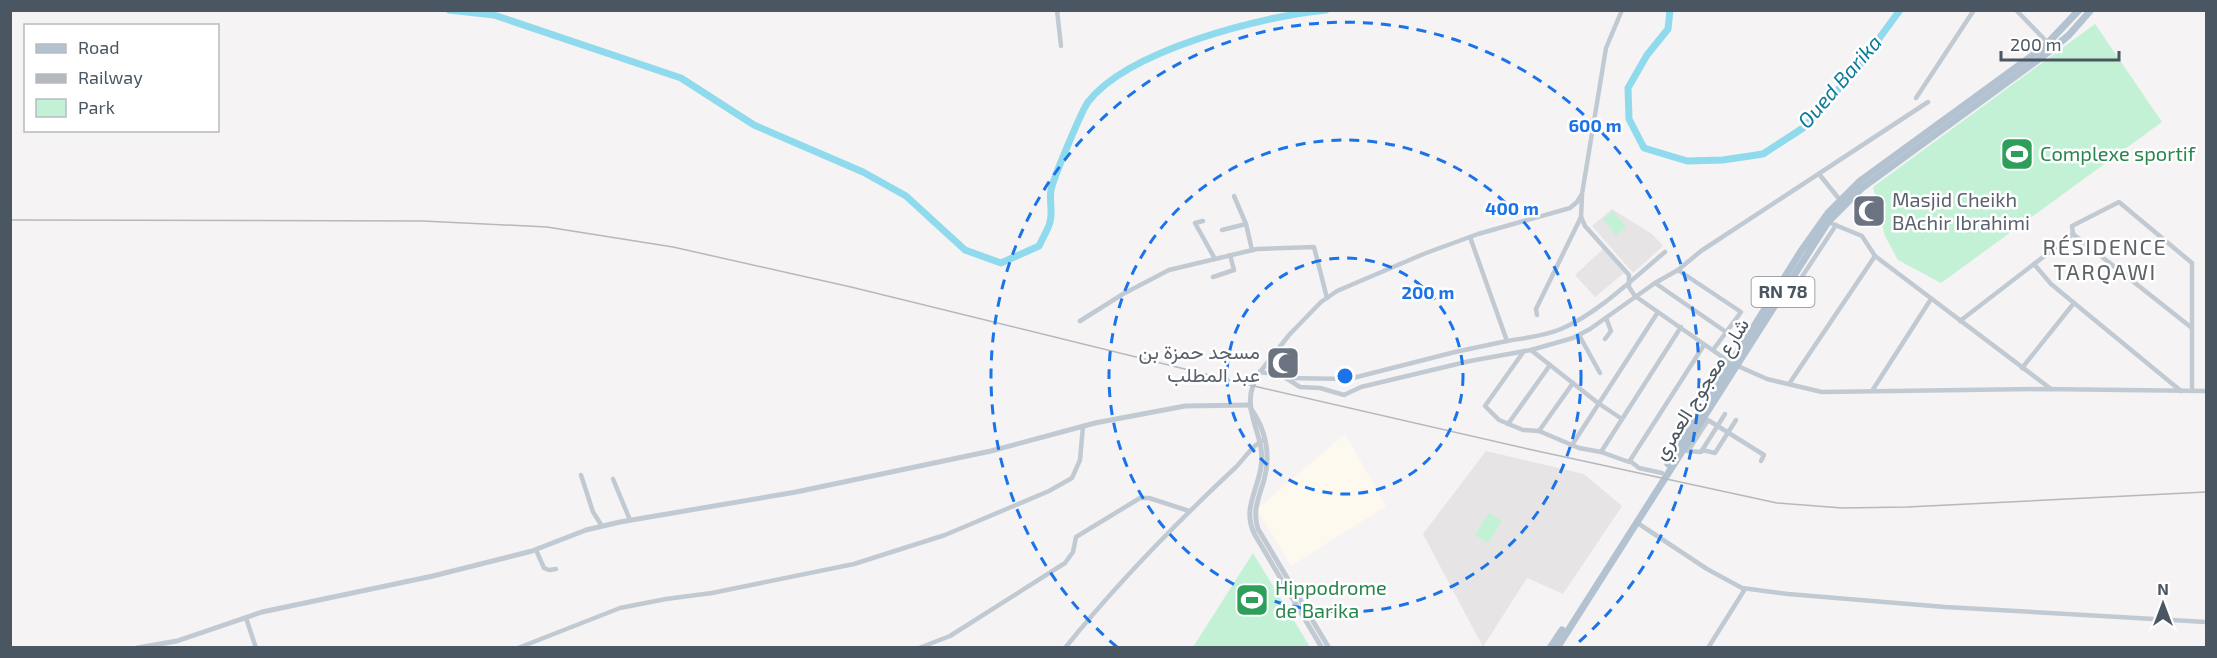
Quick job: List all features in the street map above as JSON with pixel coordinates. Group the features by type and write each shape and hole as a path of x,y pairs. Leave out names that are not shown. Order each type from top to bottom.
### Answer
{"main road":[{"name":"شارع معجوج العمري","path":"1557,648 1636,522 1685,451 1734,364 1828,213 1860,181 1968,104 2048,43 2079,10"},
{"name":"شارع معجوج العمري","path":"1550,648 1734,364 1832,223 1862,188 2050,51 2091,10"}],"street":[{"path":"1057,10 1062,46"},
{"path":"1537,315 1536,309 1581,217 1582,194 1606,48 1622,10"},
{"path":"1916,98 1974,10"},
{"path":"2016,10 2048,43"},
{"path":"1260,372 1281,375 1300,387 1320,388 1344,395 1361,387 1470,361 1531,350 1580,335 1635,296 1678,270 1701,251 1928,102"},
{"path":"1819,174 1840,200"},
{"path":"1329,648 1260,534 1257,525 1256,507 1268,465 1268,454 1257,417 1250,406 1252,388 1260,372 1289,335 1327,298 1373,274 1470,237 1570,208 1582,194"},
{"path":"1234,196 1246,224 1252,250"},
{"path":"2192,328 2073,234 2072,226 2119,202 2192,263 2192,328 2192,391"},
{"path":"1581,217 1585,226 1629,275 1635,296 1734,364 1767,379 1822,392 2051,389 2206,391"},
{"path":"1203,221 1195,223 1215,258"},
{"path":"1832,223 1862,236 1875,256 2051,389"},
{"path":"1222,230 1246,224"},
{"path":"1960,321 2073,234"},
{"path":"1470,237 1507,341"},
{"path":"1080,321 1168,270 1252,250 1314,247 1327,298"},
{"path":"1286,378 1349,379 1455,352 1559,330 1578,320 1630,284 1665,252"},
{"path":"1213,278 1234,270 1230,255"},
{"path":"1789,384 1875,256"},
{"path":"2034,264 2051,284 2181,391"},
{"path":"1678,270 1741,312 1713,350"},
{"path":"1655,283 1726,332"},
{"path":"1872,391 1931,299"},
{"path":"2022,368 2074,303"},
{"path":"1572,445 1658,312"},
{"path":"1605,339 1611,331 1606,318"},
{"path":"1601,452 1681,327"},
{"path":"1580,335 1600,373"},
{"path":"1630,461 1704,345"},
{"path":"1531,350 1622,419"},
{"path":"1524,351 1485,406 1499,420 1523,430 1539,431 1579,448 1630,461 1639,468 1662,473"},
{"path":"1508,423 1550,364"},
{"path":"1539,431 1573,383"},
{"path":"137,648 177,641 294,605 433,576 536,550 602,526 796,492 990,451 1083,426 1185,406 1250,406"},
{"path":"1702,450 1725,414"},
{"path":"1685,451 1708,420 1764,455 1761,461"},
{"path":"1685,451 1701,452 1702,450 1715,453 1736,420"},
{"path":"518,648 620,608 666,598 712,593 854,564 945,535 1049,491 1072,478 1080,460 1083,426"},
{"path":"1065,648 1105,598 1262,440"},
{"path":"1262,440 1262,464 1250,505 1250,525 1322,648"},
{"path":"581,475 594,512 602,526"},
{"path":"613,480 630,520"},
{"path":"919,648 950,636 1065,563 1073,552 1076,537 1134,501 1149,498 1189,511"},
{"path":"1636,522 1707,569 1745,589 1945,607 2206,622"},
{"path":"536,550 544,568 556,570"},
{"path":"1708,648 1745,589"},
{"path":"246,618 256,648"}],"shaded area":[{"path":"1612,209 1652,234 1663,246 1633,273 1592,226"},
{"path":"1603,249 1624,273 1595,297 1575,275"},
{"path":"1345,434 1386,506 1291,566 1257,509"},
{"path":"1486,451 1584,474 1622,506 1563,594 1527,578 1483,647 1423,534"}],"green space":[{"name":"Complexe sportif","path":"2095,24 2162,122 1941,283 1898,260 1885,236 1873,187"},
{"path":"1613,211 1626,227 1616,235 1603,219"},
{"path":"1489,513 1502,521 1488,543 1475,535"},
{"name":"Hippodrome de Barika","path":"1253,553 1310,647 1193,647"}],"waterway":[{"name":"Oued Barika","path":"449,10 494,15 681,78 754,125 863,172 906,196 965,250 1001,263 1039,246 1050,222 1051,190 1068,145 1088,102 1107,83 1164,52 1198,39 1268,20 1326,10"},
{"name":"Oued Barika","path":"1670,10 1668,29 1647,55 1628,88 1629,119 1644,148 1687,161 1723,160 1763,154 1803,128 1856,70 1900,10"}],"railway":[{"path":"10,220 423,221 547,227 673,247 851,287 1258,387 1777,503 1842,508 1907,507 2206,492"}],"place":[{"name":"Complexe sportif","path":"2017,154"},
{"name":"Masjid Cheikh BAchir Ibrahimi","path":"1869,211"},
{"name":"مسجد حمزة بن عبد المطلب","path":"1283,363"},
{"name":"Hippodrome de Barika","path":"1252,600"}],"district":[{"name":"RÉSIDENCE TARQAWI","path":"2105,260"}]}
